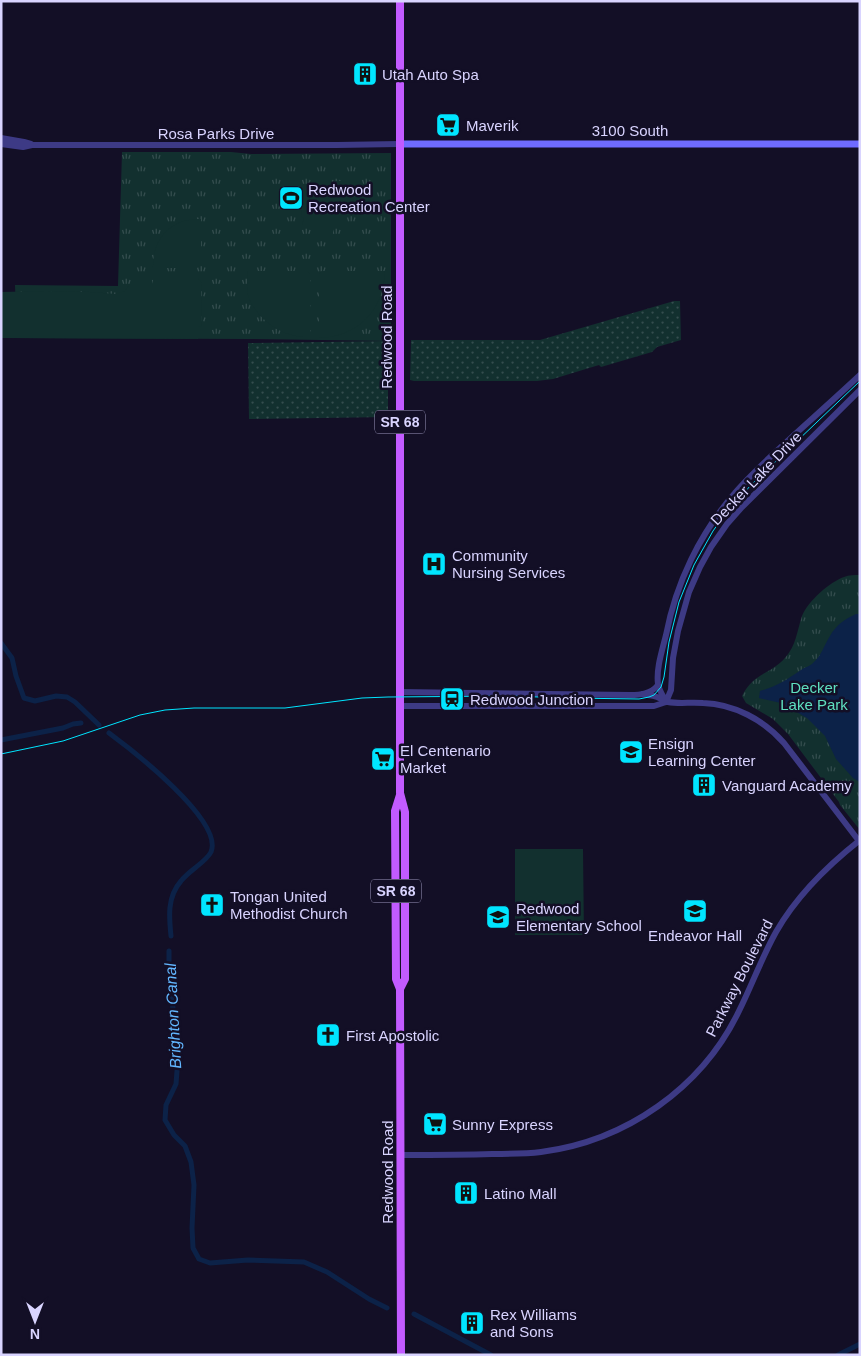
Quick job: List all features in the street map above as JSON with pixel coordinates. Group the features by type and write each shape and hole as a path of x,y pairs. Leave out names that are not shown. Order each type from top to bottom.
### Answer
{"main road":[{"name":"Redwood Road","path":"400,1 400,793 405,812 405,979 400,989 402,1355"},
{"name":"3100 South","path":"400,144 860,144"}],"street":[{"name":"Rosa Parks Drive","path":"1,138 32,145"},
{"name":"Rosa Parks Drive","path":"1,144 23,147 32,145 400,144"},
{"name":"Decker Lake Drive","path":"658,685 663,646 675,599 688,567 710,527 746,480 860,375"},
{"name":"Decker Lake Drive","path":"666,702 671,690 675,642 682,613 694,580 711,547 742,507 860,390"},
{"path":"400,692 630,696 654,690 658,685 666,702"},
{"path":"642,694 654,695 666,702"},
{"path":"400,706 654,706 666,702 705,702 733,708 761,722 784,742 859,841"},
{"name":"Parkway Boulevard","path":"401,1155 520,1154 555,1150 610,1134 660,1106 693,1076 722,1041 739,1012 775,934 787,914 820,874 859,841"}],"green space":[{"path":"122,152 231,152 251,154 391,153 391,341 17,338 15,285 118,286"},
{"path":"333,181 351,181 351,201 333,201"},
{"path":"301,199 326,199 326,204 333,204 333,236 320,236 320,229 323,229 323,225 302,225 304,218 302,217"},
{"path":"201,219 201,264 197,268 153,268 156,248 166,232 181,222"},
{"path":"248,271 307,271 310,274 310,337 294,336 279,330 260,315 248,297"},
{"path":"322,271 385,271 380,298 366,319 346,333 319,338 319,274"},
{"path":"153,278 198,278 201,282 202,326 198,327 198,339 1,338 1,292 46,291 116,294 125,291 129,285 153,285"},
{"path":"674,301 680,301 681,340 657,347 652,352 601,367 599,365 553,379 537,381 410,380 411,340 540,340"},
{"path":"388,341 388,417 249,419 248,343"},
{"name":"Decker Lake Park","path":"860,575 860,830 788,734 773,719 746,703 742,696 752,682 774,668 789,653 802,616 814,598 838,579"},
{"path":"515,849 583,849 584,935 515,935"}],"water":[{"path":"860,614 860,782 853,778 836,759 825,736 807,718 781,703 759,698 760,691 782,682 813,663 835,629 845,620"}],"waterway":[{"name":"Brighton Canal","path":"1,643 12,658 24,698 35,701 56,696 67,697 75,702 99,725"},
{"path":"1,740 81,723"},
{"name":"Brighton Canal","path":"109,733 155,770 191,805 204,823 211,839 210,854 183,879 173,894 170,907 171,936"},
{"name":"Brighton Canal","path":"169,951 169,969 178,1058 176,1084 166,1105 165,1120 174,1135 185,1146 191,1162 194,1185 193,1248 199,1259 210,1263 248,1260 304,1262 327,1272 369,1299 387,1308"},
{"name":"Brighton Canal","path":"414,1314 491,1355"},
{"name":"Brighton Canal","path":"838,1355 860,1344"}],"tram line":[{"path":"1,754 63,741 140,715 165,710 194,708 285,708 362,698 388,697 508,696 639,699 654,695 661,687 664,677 669,642 679,602 694,565 713,531 725,514 751,485 860,381"}],"place":[{"name":"Utah Auto Spa","path":"365,74"},
{"name":"Maverik","path":"448,125"},
{"name":"Redwood Recreation Center","path":"291,198"},
{"name":"Community Nursing Services","path":"434,564"},
{"name":"Redwood Junction","path":"452,699"},
{"name":"Ensign Learning Center","path":"631,752"},
{"name":"El Centenario Market","path":"383,759"},
{"name":"Vanguard Academy","path":"704,785"},
{"name":"Tongan United Methodist Church","path":"212,905"},
{"name":"Endeavor Hall","path":"695,911"},
{"name":"Redwood Elementary School","path":"498,917"},
{"name":"First Apostolic","path":"328,1035"},
{"name":"Sunny Express","path":"435,1124"},
{"name":"Latino Mall","path":"466,1193"},
{"name":"Rex Williams and Sons","path":"472,1323"}]}
